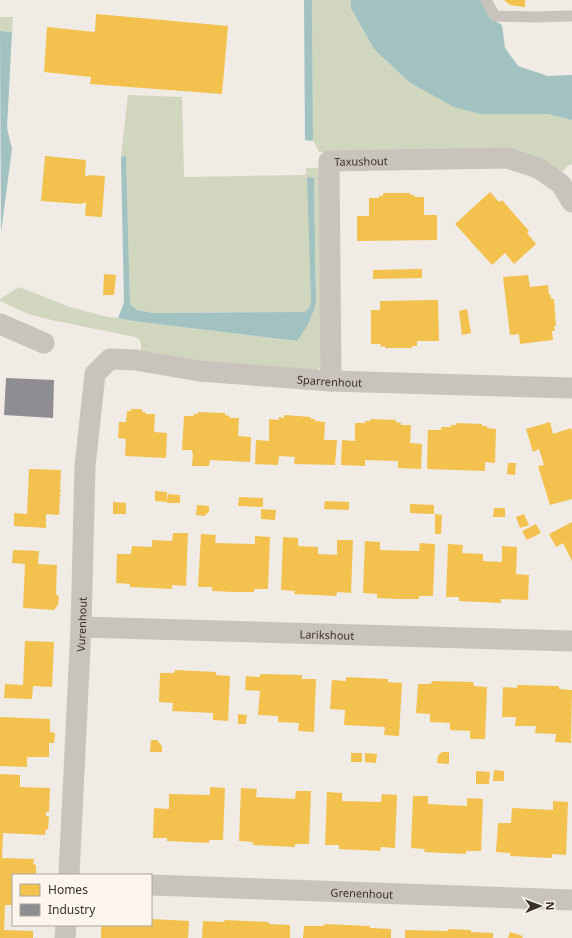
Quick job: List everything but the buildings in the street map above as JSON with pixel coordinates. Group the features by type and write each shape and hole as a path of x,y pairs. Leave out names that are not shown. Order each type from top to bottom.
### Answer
{"street":[{"name":"Taxushout","path":"331,382 329,162 507,158 538,168 561,184 572,202"},
{"path":"0,324 44,343"},
{"name":"Sparrenhout","path":"95,374 110,359 135,360 199,371 331,382 572,388"},
{"name":"Vurenhout","path":"68,874 81,627 85,466 95,374"},
{"name":"Larikshout","path":"81,627 572,641"},
{"name":"Grenenhout","path":"152,885 572,900"},
{"path":"65,938 66,926"}],"lane":[{"path":"486,0 495,16 572,16"}],"green space":[{"path":"312,0 351,0 351,10 374,49 409,82 481,114 548,114 572,120 572,164 560,174 507,150 319,152 313,140"},
{"path":"0,17 13,17 12,32 0,31"},
{"path":"128,95 182,97 184,177 306,175 306,168 319,168 323,365 317,370 309,372 141,355 140,340 135,337 28,314 0,301 0,299 19,287 70,307 107,317 297,341 314,310 316,301 314,178 311,302 309,308 304,312 154,313 137,310 130,304 126,156 121,157"}],"water":[{"path":"304,0 312,0 313,140 310,141 305,140"},
{"path":"351,0 481,0 489,17 502,25 505,48 518,66 548,76 572,75 572,120 548,114 481,114 454,107 409,82 374,49 351,9"},
{"path":"0,31 12,32 7,128 12,149 1,232"},
{"path":"126,156 130,304 137,310 154,313 304,312 309,308 311,302 307,177 314,178 316,301 307,326 297,341 118,318 124,303 121,157"}]}
